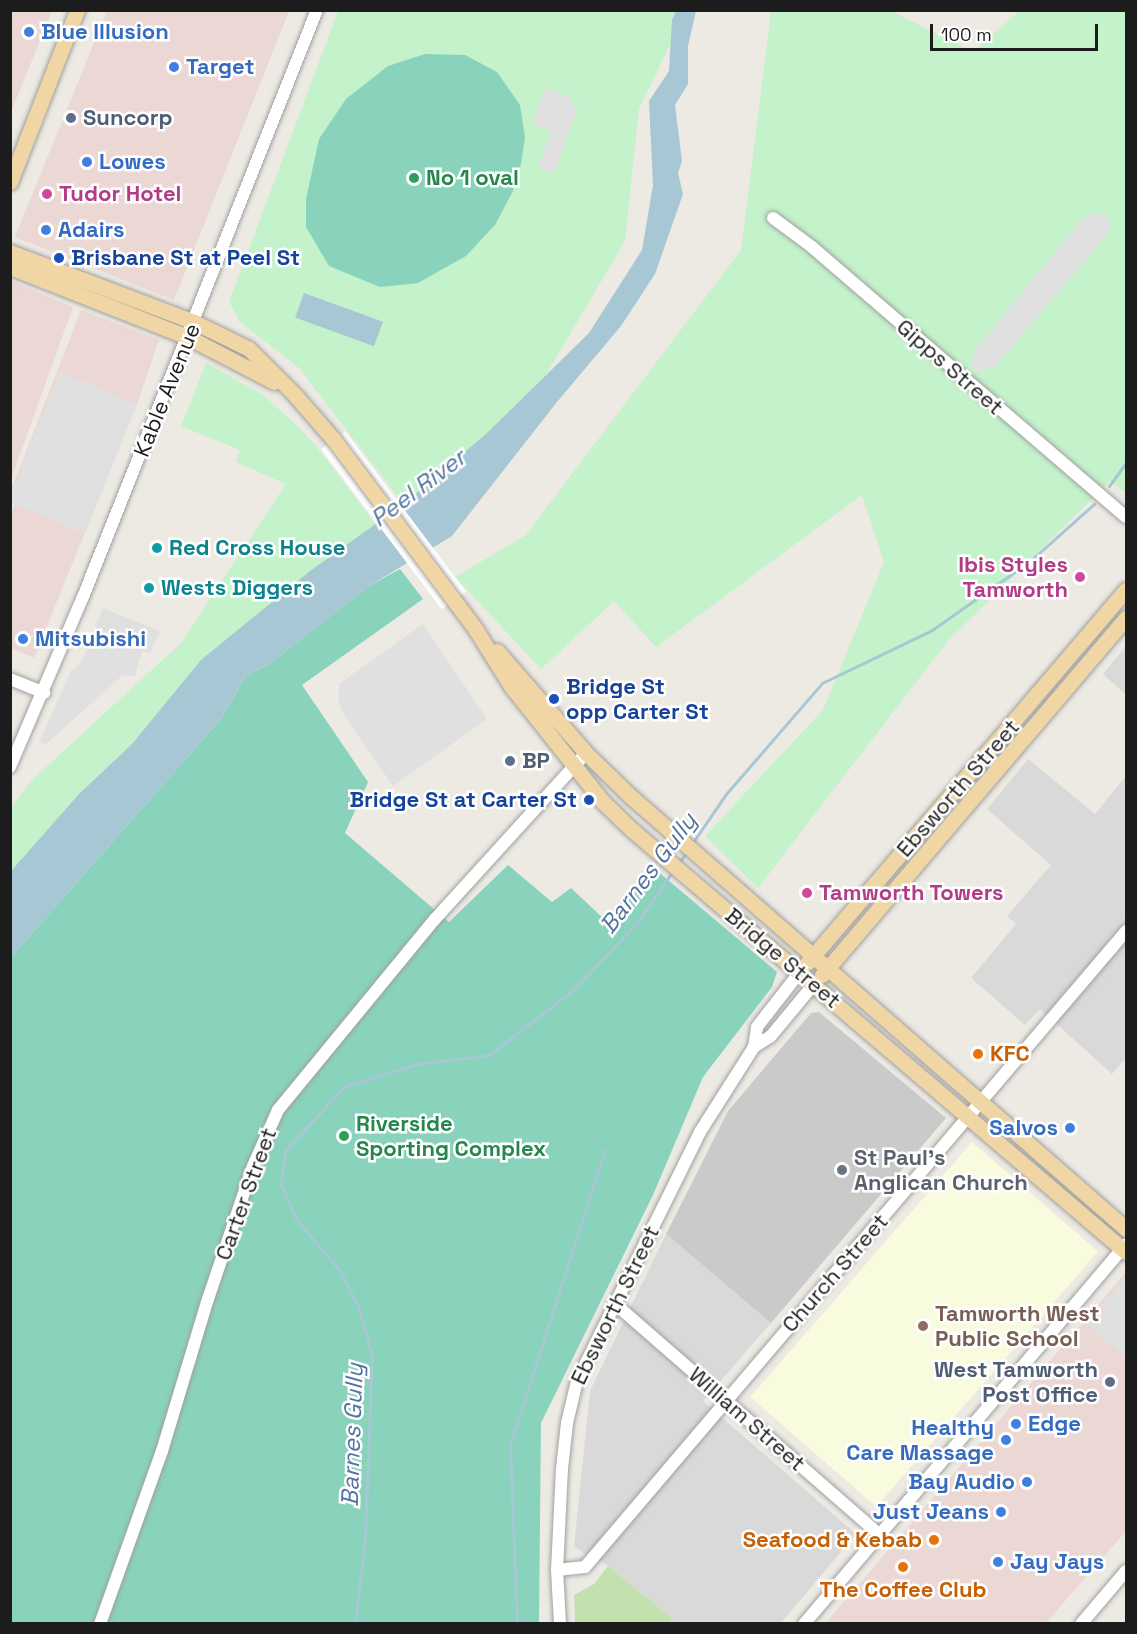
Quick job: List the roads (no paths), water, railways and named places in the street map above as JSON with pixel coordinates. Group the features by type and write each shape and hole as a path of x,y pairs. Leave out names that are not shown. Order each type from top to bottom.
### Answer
{"main road":[{"path":"10,182 77,10"},
{"name":"Bridge Street","path":"10,252 194,322 249,349 294,394 334,440 476,630 511,686 602,801 691,881 1125,1249"},
{"name":"Bridge Street","path":"10,267 188,337 294,394"},
{"name":"Ebsworth Street","path":"799,973 1126,590"},
{"name":"Ebsworth Street","path":"814,984 1126,618"},
{"name":"Bridge Street","path":"476,630 522,676 586,753 672,833 1126,1228"}],"street":[{"name":"Kable Avenue","path":"10,767 44,693 317,10"},
{"name":"Gipps Street","path":"772,218 812,247 1126,517"},
{"path":"10,679 44,693"},
{"name":"Carter Street","path":"100,1623 162,1451 208,1299 246,1188 262,1143 278,1110 435,919 586,753"},
{"name":"Church Street","path":"557,1570 585,1567 1126,931"},
{"name":"Ebsworth Street","path":"560,1623 557,1570 562,1469 571,1400 585,1360 700,1132 754,1047 757,1027 799,973"},
{"name":"Ebsworth Street","path":"754,1047 771,1036 814,984"},
{"path":"804,1623 1125,1249"},
{"name":"William Street","path":"614,1303 880,1535"},
{"path":"1081,1623 1126,1570"}],"water":[{"path":"676,11 696,11 688,46 688,84 675,105 682,161 678,173 683,194 655,274 621,326 557,402 452,536 369,586 269,664 246,676 220,720 11,957 11,871 79,794 132,744 201,660 310,571 405,503 487,433 589,333 642,250 653,185 649,101 669,71 672,20"},
{"path":"304,293 383,322 374,346 295,317"}],"waterway":[{"name":"Barnes Gully","path":"1109,486 1126,463"},
{"name":"Barnes Gully","path":"691,845 726,794 822,683 932,630 1030,561 1094,504"},
{"name":"Barnes Gully","path":"678,864 686,853"},
{"name":"Barnes Gully","path":"355,1624 365,1537 372,1355 358,1306 341,1272 296,1219 281,1184 285,1151 345,1086 418,1064 489,1055 573,990 637,923 672,872"},
{"path":"517,1624 510,1445 605,1149"}],"place":[{"name":"Blue Illusion","path":"29,32"},
{"name":"Target","path":"174,67"},
{"name":"Suncorp","path":"71,118"},
{"name":"Lowes","path":"87,162"},
{"name":"No 1 oval","path":"414,178"},
{"name":"Tudor Hotel","path":"47,194"},
{"name":"Adairs","path":"46,230"},
{"name":"Brisbane St at Peel St","path":"59,258"},
{"name":"Red Cross House","path":"157,548"},
{"name":"Ibis Styles Tamworth","path":"1080,577"},
{"name":"Wests Diggers","path":"149,588"},
{"name":"Mitsubishi","path":"23,639"},
{"name":"Bridge St opp Carter St","path":"554,699"},
{"name":"BP","path":"510,761"},
{"name":"Bridge St at Carter St","path":"589,800"},
{"name":"Tamworth Towers","path":"807,893"},
{"name":"KFC","path":"978,1054"},
{"name":"Salvos","path":"1070,1128"},
{"name":"Riverside Sporting Complex","path":"344,1136"},
{"name":"St Paul's Anglican Church","path":"842,1170"},
{"name":"Tamworth West Public School","path":"923,1326"},
{"name":"West Tamworth Post Office","path":"1110,1382"},
{"name":"Edge","path":"1016,1424"},
{"name":"Healthy Care Massage","path":"1006,1440"},
{"name":"Bay Audio","path":"1027,1482"},
{"name":"Just Jeans","path":"1001,1512"},
{"name":"Seafood & Kebab","path":"934,1540"},
{"name":"Jay Jays","path":"998,1562"},
{"name":"The Coffee Club","path":"903,1567"}],"water label":[{"name":"Peel River","path":"418,488"}]}
